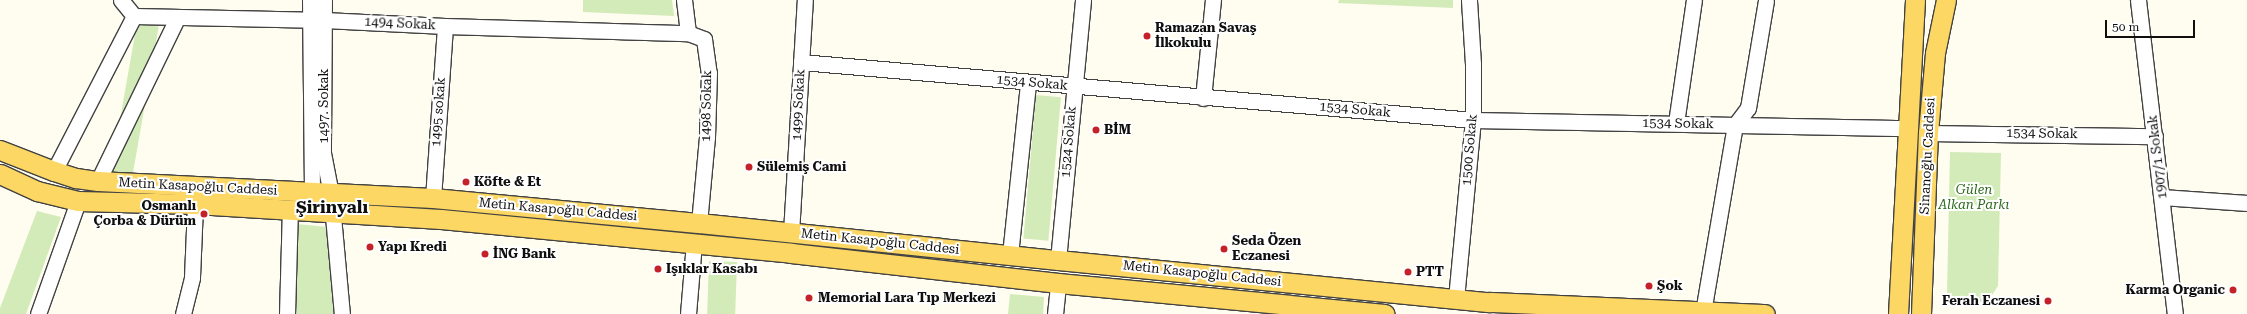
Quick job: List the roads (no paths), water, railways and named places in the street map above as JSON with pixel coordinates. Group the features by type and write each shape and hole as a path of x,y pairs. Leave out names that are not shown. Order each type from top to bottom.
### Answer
{"main road":[{"name":"Si̇nanoğlu Caddesi","path":"1898,314 1915,0"},
{"name":"Si̇nanoğlu Caddesi","path":"1921,314 1928,133 1936,53 1946,0"},
{"name":"Metin Kasapoğlu Caddesi","path":"0,150 54,172 76,178 98,181 332,203 441,219 694,243 1058,283 1384,314"},
{"name":"Metin Kasapoğlu Caddesi","path":"0,174 37,191 78,201 195,204 290,209 312,201"},
{"name":"Metin Kasapoğlu Caddesi","path":"332,203 433,198 699,223 1456,299 1765,314"}],"street":[{"path":"54,172 134,16 121,0"},
{"name":"1497. Sokak","path":"310,0 317,20 323,153 332,203 342,314"},
{"name":"1497. Sokak","path":"312,201 317,20 324,0"},
{"path":"684,0 688,34"},
{"name":"1499 Sokak","path":"791,233 805,0"},
{"name":"1524 Sokak","path":"1058,260 1083,0"},
{"path":"1203,98 1213,0"},
{"name":"1500 Sokak","path":"1456,299 1473,120 1473,64 1469,0"},
{"path":"1676,123 1694,0"},
{"path":"1703,312 1735,125 1748,108 1766,0"},
{"name":"1907/1 Sokak","path":"2138,0 2156,136 2175,314"},
{"name":"1494 Sokak","path":"134,16 317,20 688,34"},
{"path":"98,181 177,18"},
{"name":"1495 sokak","path":"433,198 445,26"},
{"name":"1498 Sokak","path":"688,34 704,39 708,73 707,137 699,223"},
{"name":"1534 Sokak","path":"802,62 1074,87 1473,120 1909,128"},
{"path":"1010,255 1028,83"},
{"name":"1534 Sokak","path":"1928,133 2156,136"},
{"path":"2162,197 2247,204"},
{"path":"38,314 78,201"},
{"path":"183,314 192,277 195,204"},
{"path":"287,314 290,209"},
{"path":"688,314 694,243"},
{"path":"1055,314 1058,283"}],"place":[{"name":"Ramazan Savaş İlkokulu","path":"1147,36"},
{"name":"BİM","path":"1096,130"},
{"name":"Sülemiş Cami","path":"749,167"},
{"name":"Köfte & Et","path":"466,182"},
{"name":"Osmanlı Çorba & Dürüm","path":"204,214"},
{"name":"Yapı Kredi","path":"370,247"},
{"name":"Seda Özen Eczanesi","path":"1224,249"},
{"name":"İNG Bank","path":"485,254"},
{"name":"Işıklar Kasabı","path":"658,269"},
{"name":"PTT","path":"1408,272"},
{"name":"Şok","path":"1649,286"},
{"name":"Karma Organic","path":"2233,290"},
{"name":"Memorial Lara Tıp Merkezi","path":"809,298"},
{"name":"Ferah Eczanesi","path":"2048,301"}],"district":[{"name":"Şirinyalı","path":"332,208"}],"park label":[{"name":"Gülen Alkan Parkı","path":"1974,198"}]}
